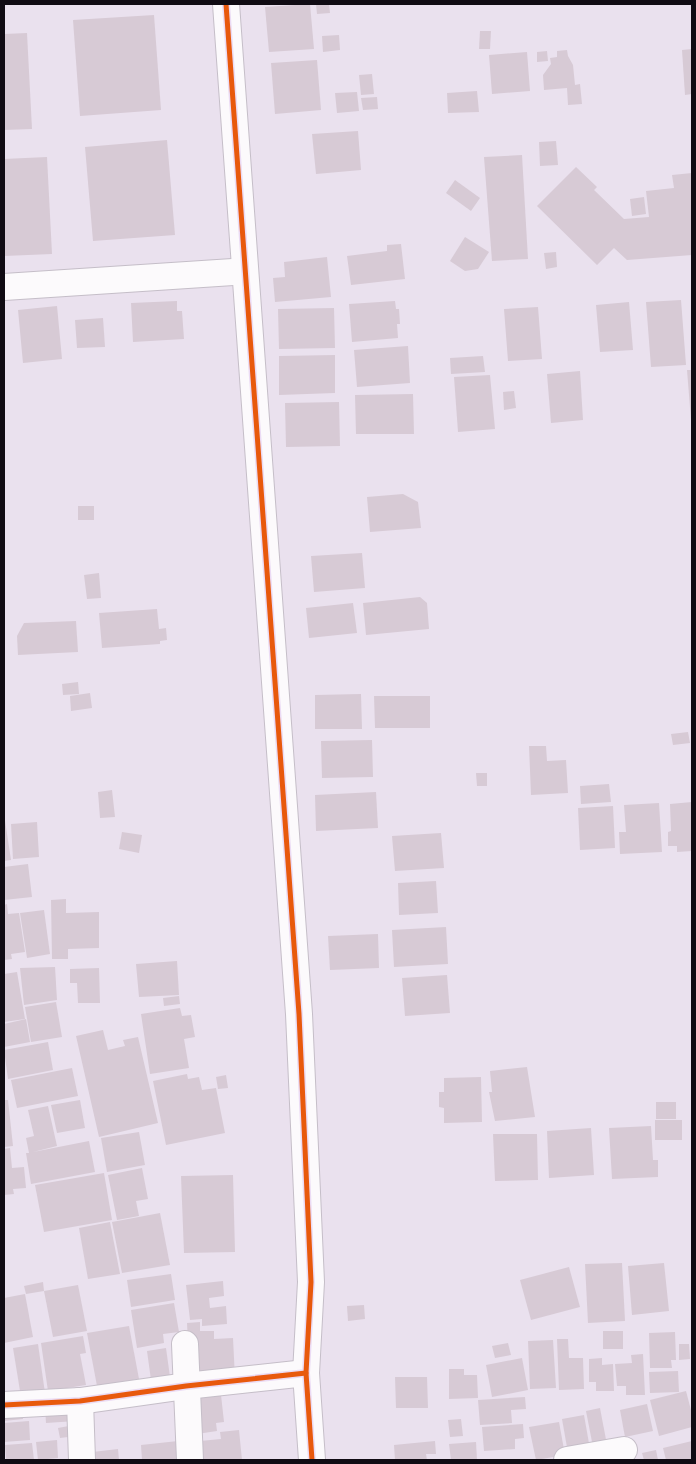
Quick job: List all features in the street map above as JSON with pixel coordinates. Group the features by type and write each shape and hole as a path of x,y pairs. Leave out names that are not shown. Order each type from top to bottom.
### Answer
{"street":[{"path":"226,4 298,1014 311,1282 306,1373 312,1460"},
{"path":"4,286 234,272"},
{"path":"185,1344 190,1460"},
{"path":"4,1405 80,1401 186,1386 306,1373"},
{"path":"80,1401 82,1460"},
{"path":"567,1460 624,1450"}],"building":[{"path":"310,4 314,49 269,52 265,7"},
{"path":"316,4 329,4 330,13 317,14"},
{"path":"154,15 161,110 80,116 73,20"},
{"path":"480,31 491,31 490,49 479,49"},
{"path":"27,33 32,129 4,130 4,34"},
{"path":"339,35 340,50 323,52 322,36"},
{"path":"692,49 692,94 685,95 682,50"},
{"path":"567,50 573,65 575,85 580,84 582,104 568,105 567,88 544,90 543,75 551,64 550,58 557,57 557,51"},
{"path":"547,51 548,61 537,62 537,52"},
{"path":"527,52 530,91 492,94 489,55"},
{"path":"317,60 321,110 275,114 271,63"},
{"path":"372,74 374,94 361,95 359,75"},
{"path":"477,91 479,112 448,113 447,93"},
{"path":"357,92 359,111 337,113 335,93"},
{"path":"377,97 378,109 363,110 361,98"},
{"path":"358,131 361,170 316,174 312,134"},
{"path":"167,140 175,235 93,241 85,147"},
{"path":"556,141 558,165 540,166 539,142"},
{"path":"522,155 528,259 492,261 484,157"},
{"path":"47,157 52,254 4,256 4,159"},
{"path":"576,167 597,187 594,190 624,219 649,217 646,191 674,188 672,175 692,173 692,255 627,260 614,248 597,265 537,206"},
{"path":"455,180 480,198 471,211 446,193"},
{"path":"644,197 646,214 632,216 630,199"},
{"path":"465,237 489,252 478,269 465,271 450,261"},
{"path":"401,244 405,279 351,285 347,256 387,251 387,245"},
{"path":"556,252 557,267 546,269 544,253"},
{"path":"327,257 331,297 275,302 273,278 285,277 284,262"},
{"path":"681,300 686,365 651,367 646,302"},
{"path":"177,301 177,311 182,311 184,339 133,342 131,303"},
{"path":"395,301 396,309 399,309 400,324 397,324 398,338 352,342 349,304"},
{"path":"629,302 633,350 600,352 596,305"},
{"path":"57,306 62,359 23,363 18,310"},
{"path":"538,307 542,359 508,361 504,309"},
{"path":"334,308 335,348 279,349 278,309"},
{"path":"103,318 105,347 77,348 75,320"},
{"path":"408,346 410,383 357,387 354,350"},
{"path":"335,355 335,393 279,395 279,356"},
{"path":"483,356 485,372 451,374 450,358"},
{"path":"687,370 692,370 692,420 691,420"},
{"path":"580,371 583,420 551,423 547,374"},
{"path":"490,375 495,429 458,432 454,377"},
{"path":"514,391 516,408 504,410 503,392"},
{"path":"413,394 414,434 356,434 355,395"},
{"path":"339,402 340,446 286,447 285,403"},
{"path":"403,494 418,502 421,528 370,532 367,497"},
{"path":"78,506 94,506 94,520 78,520"},
{"path":"362,553 365,588 314,592 311,556"},
{"path":"99,573 101,598 87,599 84,575"},
{"path":"420,597 427,603 429,629 366,635 363,603"},
{"path":"353,603 357,633 309,638 306,608"},
{"path":"157,609 159,629 166,628 167,640 160,641 160,644 102,648 99,613"},
{"path":"76,621 78,652 18,655 17,636 24,623"},
{"path":"78,682 79,694 63,695 62,684"},
{"path":"90,693 92,708 71,711 70,696"},
{"path":"361,694 362,729 315,729 315,695"},
{"path":"374,696 430,696 430,728 375,728"},
{"path":"688,732 690,743 673,745 671,734"},
{"path":"372,740 373,777 322,778 321,741"},
{"path":"529,746 546,746 547,761 566,760 568,793 531,795"},
{"path":"476,773 487,773 487,786 477,786"},
{"path":"609,784 611,802 581,804 580,786"},
{"path":"112,790 115,817 100,818 98,792"},
{"path":"376,792 378,828 316,831 315,795"},
{"path":"692,802 692,851 677,852 677,846 668,846 668,832 671,831 670,804"},
{"path":"659,803 662,852 620,854 619,832 626,832 624,805"},
{"path":"613,806 615,848 580,850 578,808"},
{"path":"4,814 11,860 4,861"},
{"path":"37,822 39,857 13,859 11,824"},
{"path":"122,832 142,835 139,853 119,849"},
{"path":"441,833 444,868 395,871 392,836"},
{"path":"28,864 32,897 4,900 4,867"},
{"path":"436,881 438,913 399,915 398,883"},
{"path":"66,899 66,913 99,912 99,948 68,949 68,959 52,959 51,900"},
{"path":"7,904 8,914 19,913 25,952 11,954 12,959 4,960 4,905"},
{"path":"44,910 50,954 27,958 20,913"},
{"path":"446,927 448,964 394,967 392,930"},
{"path":"378,934 379,968 330,970 328,936"},
{"path":"177,961 179,995 139,997 136,964"},
{"path":"55,967 57,1000 24,1005 20,968"},
{"path":"99,968 100,1003 78,1003 77,983 70,983 70,969"},
{"path":"17,972 25,1019 4,1022 4,974"},
{"path":"447,975 450,1013 405,1016 402,978"},
{"path":"179,996 180,1004 164,1006 163,998"},
{"path":"56,1002 62,1037 31,1042 25,1007"},
{"path":"180,1008 182,1016 191,1015 195,1037 184,1039 189,1068 150,1074 141,1014"},
{"path":"26,1019 30,1042 4,1047 4,1024"},
{"path":"103,1030 108,1050 125,1046 123,1040 138,1037 158,1123 99,1137 76,1036"},
{"path":"48,1042 53,1070 8,1079 4,1050"},
{"path":"527,1067 535,1117 495,1121 489,1092 492,1092 490,1071"},
{"path":"72,1068 78,1096 17,1108 11,1080"},
{"path":"187,1074 188,1079 199,1077 202,1090 216,1088 225,1133 166,1145 153,1081"},
{"path":"226,1075 228,1088 218,1089 216,1077"},
{"path":"481,1077 482,1122 444,1123 444,1108 439,1107 439,1092 444,1092 444,1078"},
{"path":"4,1100 8,1100 13,1146 4,1147"},
{"path":"80,1100 85,1128 57,1133 51,1105"},
{"path":"656,1102 676,1102 676,1119 656,1119"},
{"path":"48,1106 57,1146 33,1152 89,1141 95,1172 31,1184 26,1153 29,1153 26,1138 34,1136 28,1110"},
{"path":"655,1120 682,1120 682,1140 655,1140"},
{"path":"651,1126 653,1160 658,1160 658,1177 612,1179 609,1128"},
{"path":"591,1128 594,1175 549,1178 547,1131"},
{"path":"139,1132 145,1165 107,1172 101,1138"},
{"path":"493,1134 537,1134 538,1180 495,1181"},
{"path":"10,1148 12,1168 24,1167 26,1188 13,1189 14,1194 4,1195 4,1149"},
{"path":"142,1168 148,1199 136,1201 139,1216 117,1220 108,1175"},
{"path":"104,1173 112,1220 44,1232 35,1185"},
{"path":"233,1175 235,1252 184,1253 181,1176"},
{"path":"160,1213 170,1265 122,1273 112,1222"},
{"path":"110,1222 120,1274 88,1279 79,1228"},
{"path":"622,1263 625,1321 588,1323 585,1264"},
{"path":"664,1263 669,1311 632,1315 628,1266"},
{"path":"569,1267 580,1307 531,1320 520,1280"},
{"path":"171,1274 175,1300 131,1307 127,1280"},
{"path":"223,1281 224,1296 209,1298 210,1308 226,1306 227,1324 202,1326 202,1319 190,1320 186,1285"},
{"path":"43,1282 44,1291 26,1294 24,1286"},
{"path":"78,1285 87,1331 53,1337 44,1291"},
{"path":"25,1294 33,1337 4,1343 4,1298"},
{"path":"174,1303 179,1332 163,1334 164,1343 137,1348 131,1310"},
{"path":"364,1305 365,1319 348,1321 347,1306"},
{"path":"200,1322 200,1331 214,1331 214,1339 233,1338 235,1378 190,1380 187,1323"},
{"path":"129,1326 139,1379 97,1386 87,1333"},
{"path":"603,1331 623,1331 623,1349 603,1349"},
{"path":"675,1332 676,1360 671,1360 672,1368 650,1368 649,1333"},
{"path":"83,1336 86,1353 80,1354 86,1385 48,1391 41,1343"},
{"path":"557,1339 568,1339 569,1358 583,1358 584,1389 559,1390"},
{"path":"553,1340 556,1388 530,1389 528,1341"},
{"path":"508,1343 511,1355 495,1358 492,1346"},
{"path":"38,1344 45,1393 21,1397 13,1348"},
{"path":"679,1344 689,1344 690,1359 679,1360"},
{"path":"166,1348 170,1377 151,1380 147,1351"},
{"path":"643,1354 645,1395 626,1395 626,1386 617,1386 615,1364 632,1363 631,1355"},
{"path":"522,1358 528,1390 492,1397 486,1365"},
{"path":"602,1358 602,1365 613,1364 614,1391 596,1391 596,1382 589,1382 589,1359"},
{"path":"449,1369 464,1369 464,1375 477,1375 478,1398 449,1399"},
{"path":"678,1371 679,1392 650,1393 649,1372"},
{"path":"395,1377 427,1377 428,1408 396,1408"},
{"path":"220,1386 224,1422 216,1423 217,1431 197,1434 192,1389"},
{"path":"686,1391 692,1414 692,1427 659,1436 650,1400"},
{"path":"525,1397 526,1409 511,1410 512,1423 480,1425 478,1400"},
{"path":"75,1404 76,1421 46,1423 45,1406"},
{"path":"647,1404 653,1431 625,1437 620,1410"},
{"path":"22,1405 23,1419 4,1421 4,1407"},
{"path":"600,1408 607,1445 593,1447 586,1411"},
{"path":"584,1415 590,1449 568,1453 562,1419"},
{"path":"461,1419 463,1436 450,1437 448,1420"},
{"path":"29,1421 30,1440 4,1442 4,1423"},
{"path":"559,1422 565,1455 536,1460 529,1427"},
{"path":"523,1424 524,1438 515,1439 515,1449 484,1451 482,1427"},
{"path":"74,1425 76,1436 60,1438 58,1428"},
{"path":"239,1430 242,1460 202,1460 200,1441 221,1439 220,1432"},
{"path":"57,1440 58,1458 38,1460 36,1442"},
{"path":"178,1441 180,1460 142,1460 141,1445"},
{"path":"435,1441 436,1454 426,1454 427,1460 395,1460 394,1445"},
{"path":"692,1441 692,1460 666,1460 663,1448"},
{"path":"476,1442 477,1460 451,1460 449,1444"},
{"path":"32,1443 34,1460 6,1460 5,1445"},
{"path":"118,1449 119,1460 84,1460 84,1453"},
{"path":"656,1450 658,1460 644,1460 642,1453"}],"cycle path":[{"path":"226,4 299,1014 311,1282 306,1373 312,1460"},
{"path":"4,1405 80,1401 186,1386 306,1373"}]}
